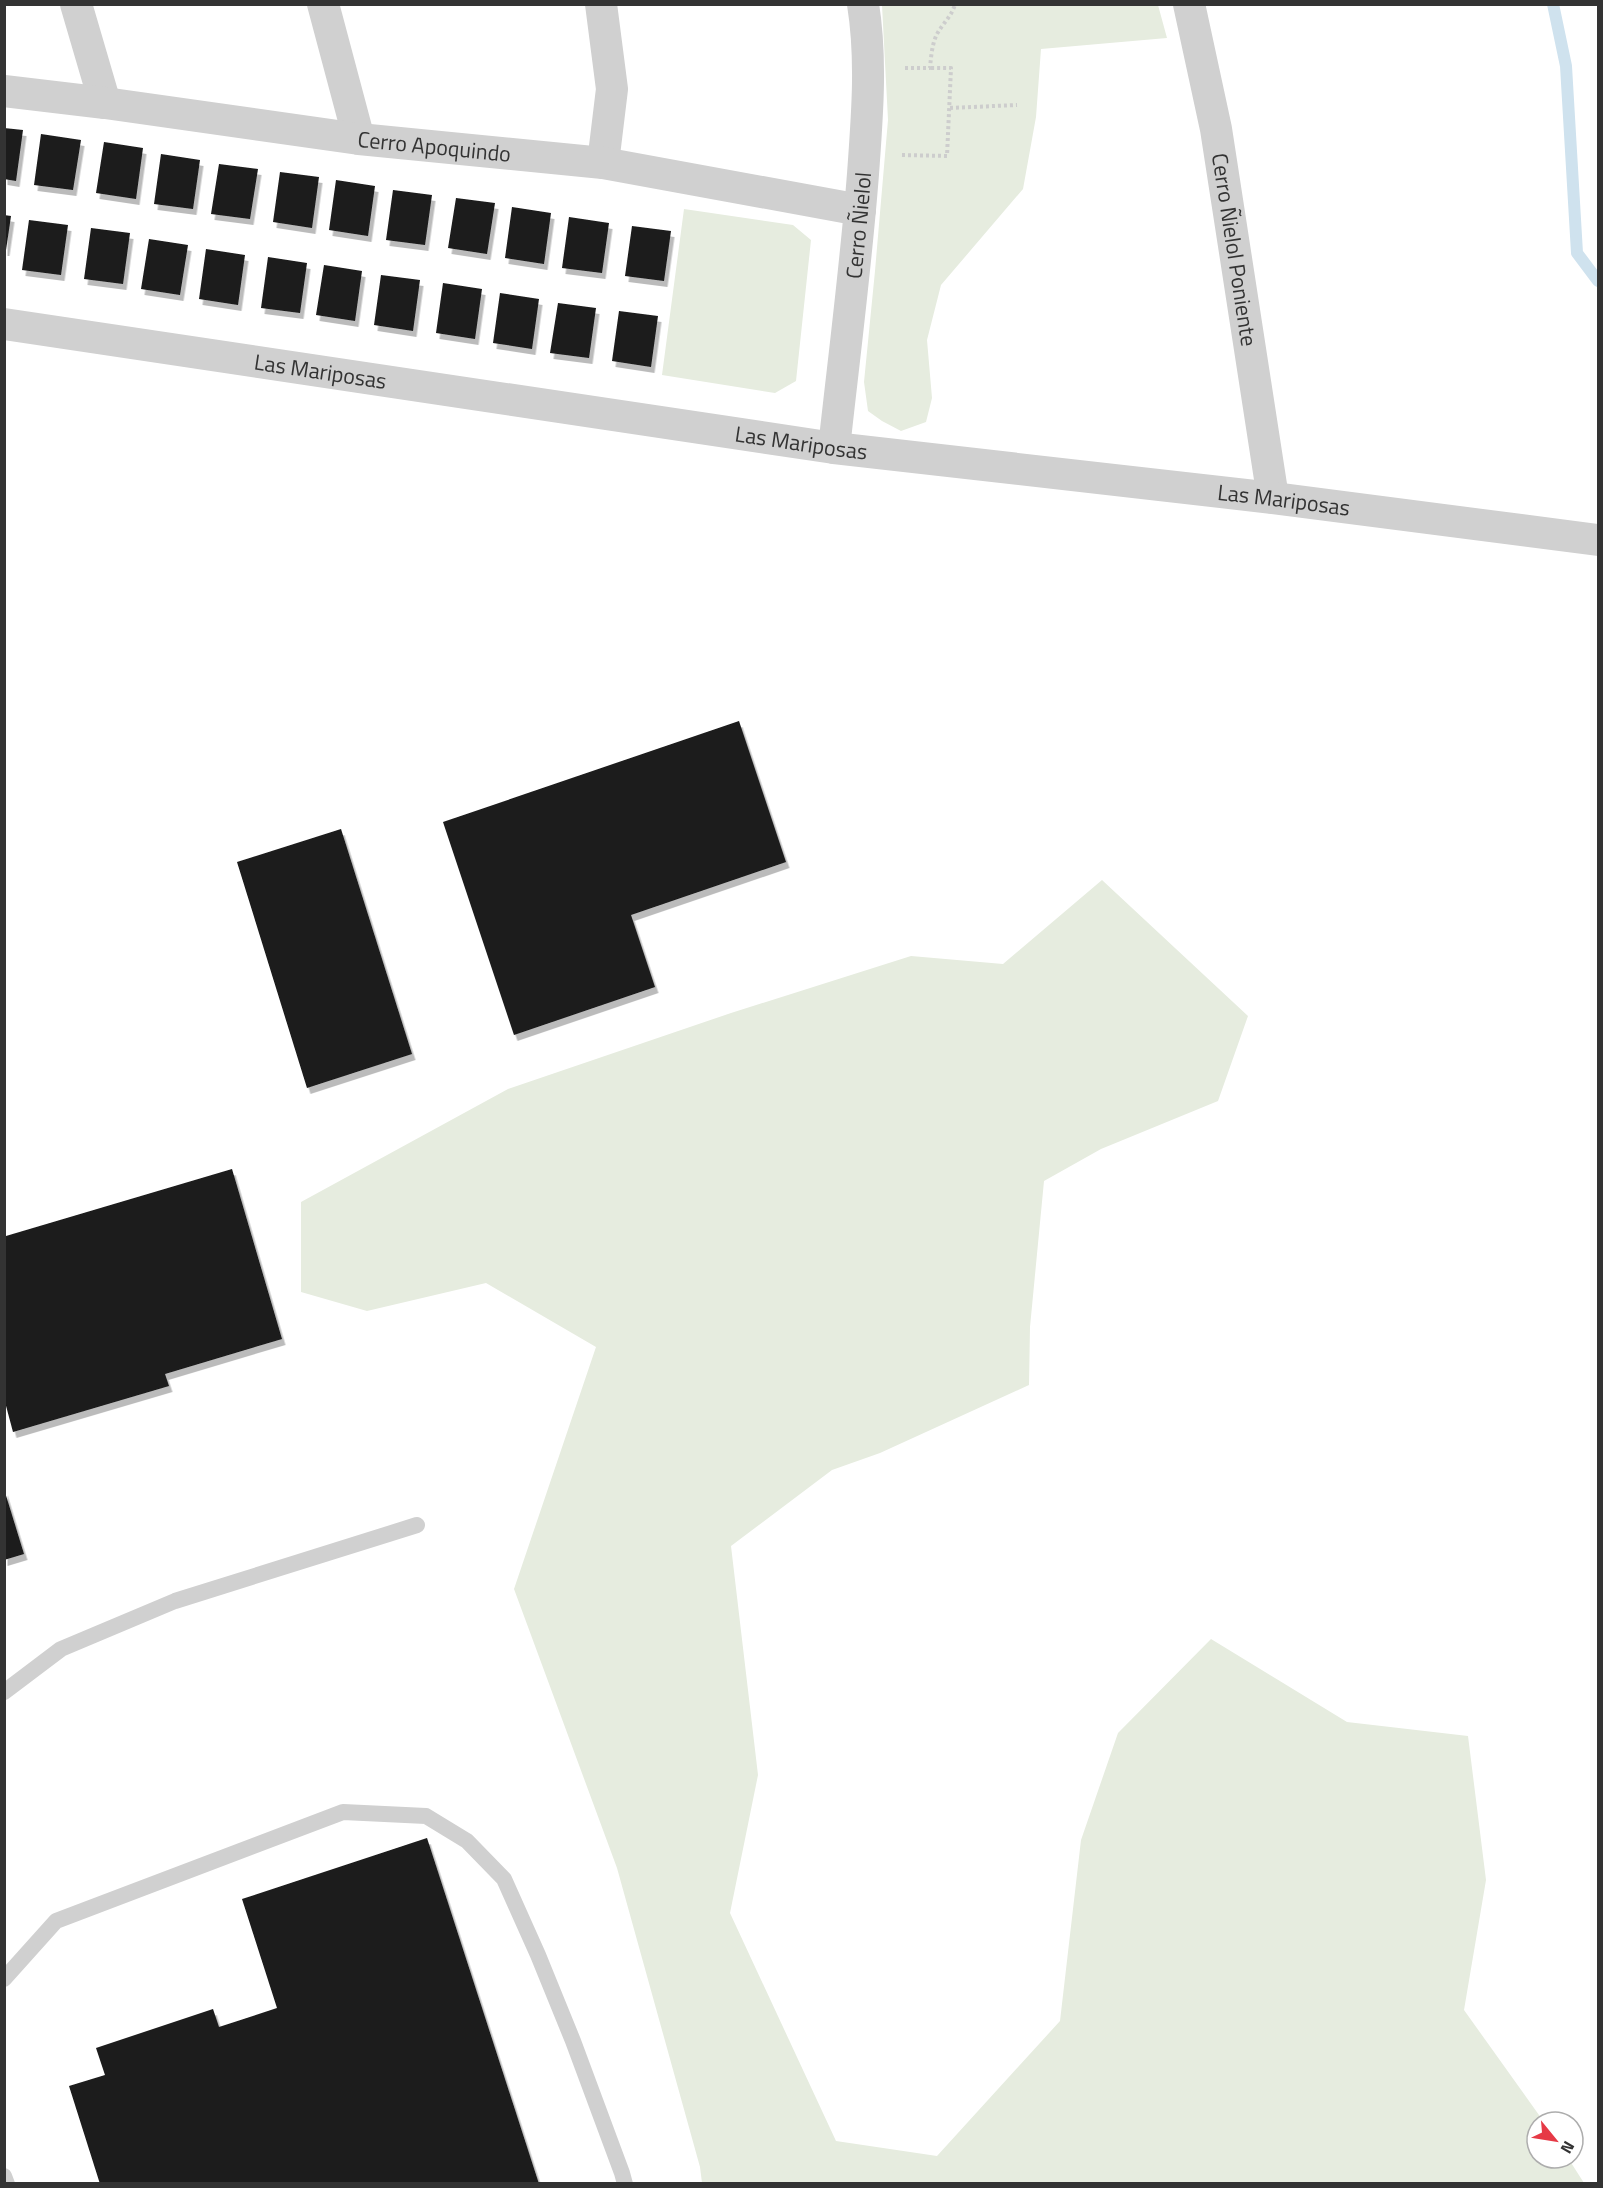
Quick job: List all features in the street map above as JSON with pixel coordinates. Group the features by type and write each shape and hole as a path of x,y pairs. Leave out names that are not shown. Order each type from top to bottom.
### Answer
{"street":[{"path":"76,4 105,103"},
{"path":"323,4 359,139"},
{"path":"601,4 612,89 603,163"},
{"name":"Cerro Ñielol","path":"834,448 860,210 868,112 867,28 862,4"},
{"name":"Cerro Ñielol Poniente","path":"1189,4 1216,129 1274,498"},
{"name":"Cerro Apoquindo","path":"4,91 359,139 603,163 860,210"},
{"name":"Las Mariposas","path":"4,324 834,448 1274,498 1599,540"}],"lane":[{"path":"4,1692 61,1649 175,1601 417,1525"},
{"path":"4,1979 56,1921 343,1812 426,1816 467,1841 504,1879 573,2041 625,2184"},
{"path":"4,2176 7,2184"}],"path":[{"path":"930,68 936,35 953,12 955,4"},
{"path":"902,154 947,156 951,68 904,68"},
{"path":"950,108 1017,105"}],"shaded area":[{"path":"882,5 1158,5 1167,38 1041,49 1036,117 1023,189 941,285 927,340 932,398 926,422 901,431 868,411 864,382 888,120"},
{"path":"684,209 793,225 811,240 796,381 775,393 662,375"},
{"path":"1102,880 1248,1016 1218,1101 1101,1149 1044,1181 1030,1327 1029,1385 880,1453 832,1470 731,1546 758,1775 730,1913 836,2141 937,2156 1060,2021 1081,1840 1118,1733 1211,1639 1347,1722 1468,1736 1486,1880 1464,2010 1535,2110 1525,2110 1525,2170 1576,2170 1584,2183 702,2183 700,2167 617,1868 514,1589 596,1347 486,1283 367,1311 301,1292 301,1202 508,1089 731,1013 911,956 1003,964"}],"building":[{"path":"4,128 23,130 16,181 4,179"},
{"path":"41,134 81,140 73,190 34,185"},
{"path":"104,142 143,148 136,199 96,193"},
{"path":"161,154 200,160 193,209 154,204"},
{"path":"219,164 258,169 250,219 211,214"},
{"path":"280,172 319,177 312,228 273,222"},
{"path":"336,180 375,186 368,236 329,230"},
{"path":"393,190 432,195 425,245 386,240"},
{"path":"456,198 495,203 487,254 448,248"},
{"path":"512,207 551,213 544,264 505,258"},
{"path":"4,215 11,216 6,250 4,250"},
{"path":"569,217 609,223 602,273 562,268"},
{"path":"29,220 68,225 61,275 22,270"},
{"path":"632,226 671,231 664,281 625,276"},
{"path":"91,228 130,233 123,284 84,279"},
{"path":"149,239 188,245 180,295 141,289"},
{"path":"206,249 245,255 238,305 199,299"},
{"path":"268,257 307,263 300,313 261,308"},
{"path":"324,265 362,271 355,321 316,315"},
{"path":"381,275 420,280 413,331 374,325"},
{"path":"443,283 482,289 475,339 436,333"},
{"path":"500,293 539,299 532,349 493,343"},
{"path":"558,303 596,308 589,358 550,353"},
{"path":"619,311 658,316 651,367 612,361"},
{"path":"739,721 786,862 631,915 655,987 514,1035 443,822"},
{"path":"341,829 412,1054 307,1088 237,862"},
{"path":"232,1169 282,1339 165,1374 169,1386 13,1432 5,1402 5,1232 6,1236"},
{"path":"4,1489 24,1554 4,1560"},
{"path":"427,1838 539,2184 100,2184 69,2086 105,2075 96,2048 213,2009 219,2027 277,2008 242,1899"}],"waterway":[{"path":"1553,4 1566,66 1577,253 1598,281"}]}
